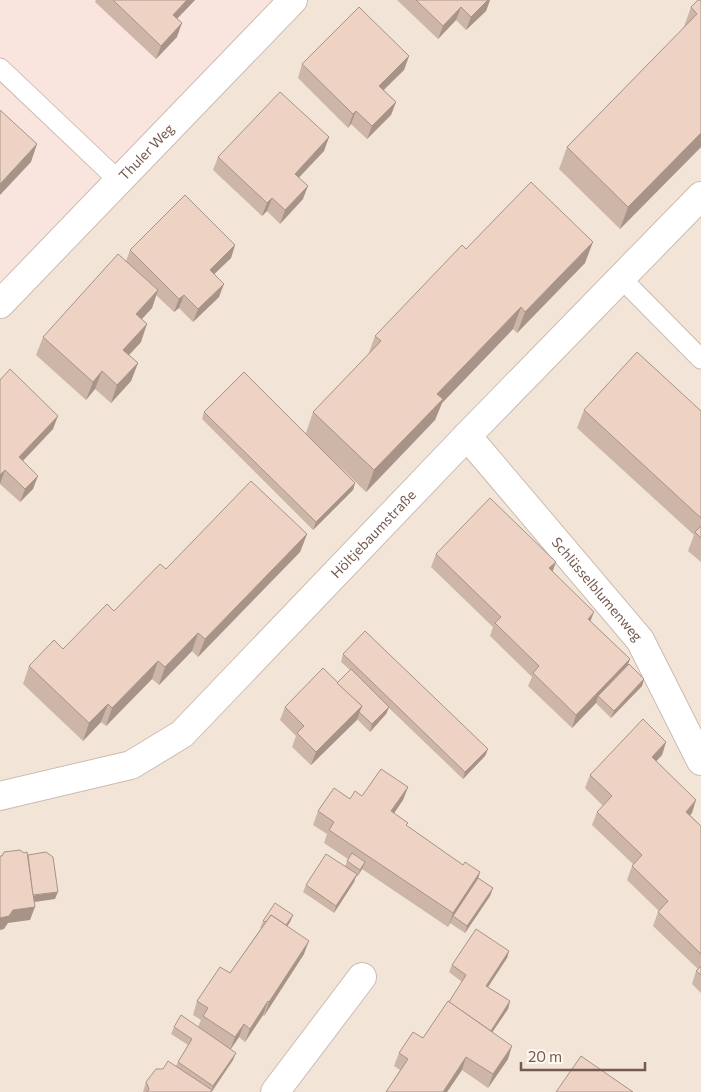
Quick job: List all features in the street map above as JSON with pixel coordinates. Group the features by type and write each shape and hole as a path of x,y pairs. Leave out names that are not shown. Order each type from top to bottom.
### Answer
{"street":[{"name":"Thuler Weg","path":"0,304 293,0"},
{"name":"Höltjebaumstraße","path":"0,796 131,765 182,734 467,436 701,196"},
{"name":"Schlüsselblumenweg","path":"467,436 640,640 701,761"},
{"path":"275,1092 362,977"}],"lane":[{"path":"0,68 118,180"},
{"path":"621,278 701,359"}],"shaded area":[{"path":"0,0 293,0 0,304"},
{"path":"293,0 701,0 701,1092 0,1092 0,304"}],"building":[{"path":"113,0 187,0 173,15 182,23 161,46"},
{"path":"416,0 488,0 471,17 461,7 443,26"},
{"path":"698,0 701,0 701,133 628,207 567,147 697,14 691,7"},
{"path":"359,7 409,56 379,86 396,102 372,126 356,111 353,114 302,64"},
{"path":"280,92 329,137 295,174 308,186 285,210 272,198 267,203 218,157"},
{"path":"0,110 37,144 0,184"},
{"path":"531,182 593,242 525,312 521,307 437,394 443,399 374,470 313,412 381,341 375,336 462,245 466,249"},
{"path":"185,195 235,245 210,270 224,284 198,309 184,295 179,299 130,250"},
{"path":"118,254 158,290 136,314 147,324 123,350 138,363 117,385 102,371 93,382 43,337"},
{"path":"637,352 701,411 701,518 584,410"},
{"path":"10,369 58,416 19,457 38,476 25,489 5,470 0,475 0,380"},
{"path":"244,372 355,483 316,522 204,412"},
{"path":"251,481 307,534 205,639 198,633 165,667 158,661 112,708 108,704 89,723 29,666 54,640 63,649 107,604 114,611 160,564 166,569"},
{"path":"490,498 556,562 549,568 594,612 588,619 630,659 576,715 533,673 539,666 495,623 501,617 436,554"},
{"path":"701,526 701,538 695,532"},
{"path":"365,631 488,749 465,772 343,654"},
{"path":"629,664 644,679 614,711 598,696"},
{"path":"323,668 362,706 316,752 297,733 304,726 285,707"},
{"path":"351,669 389,707 372,724 359,712 362,706 337,683"},
{"path":"643,719 666,742 652,757 696,800 686,812 701,826 701,954 658,912 668,901 632,866 642,855 597,812 612,796 590,775"},
{"path":"381,769 408,787 391,811 408,823 406,825 463,865 465,862 480,872 453,913 329,830 334,822 318,811 334,788 350,799 355,791 362,796"},
{"path":"20,850 24,853 27,852 35,907 13,910 9,916 0,918 0,856 4,852"},
{"path":"46,852 53,857 58,892 33,895 28,855"},
{"path":"352,853 365,862 360,870 347,861"},
{"path":"326,854 357,874 336,906 306,885"},
{"path":"478,878 493,888 467,926 453,916"},
{"path":"275,903 293,915 286,925 271,915 266,922 263,921"},
{"path":"271,915 309,941 250,1029 244,1024 235,1037 203,1016 208,1008 197,1001 220,967 230,973"},
{"path":"476,929 509,951 486,986 510,1001 491,1031 449,1002 466,975 452,965"},
{"path":"701,966 701,975 696,971"},
{"path":"448,1001 512,1046 493,1074 466,1057 443,1092 386,1092 408,1059 399,1053 413,1032 423,1038"},
{"path":"181,1015 236,1053 213,1086 178,1062 192,1039 174,1027"},
{"path":"581,1056 633,1092 556,1092"},
{"path":"168,1061 212,1090 210,1092 147,1092 149,1089 146,1082 156,1069 163,1069"}]}
